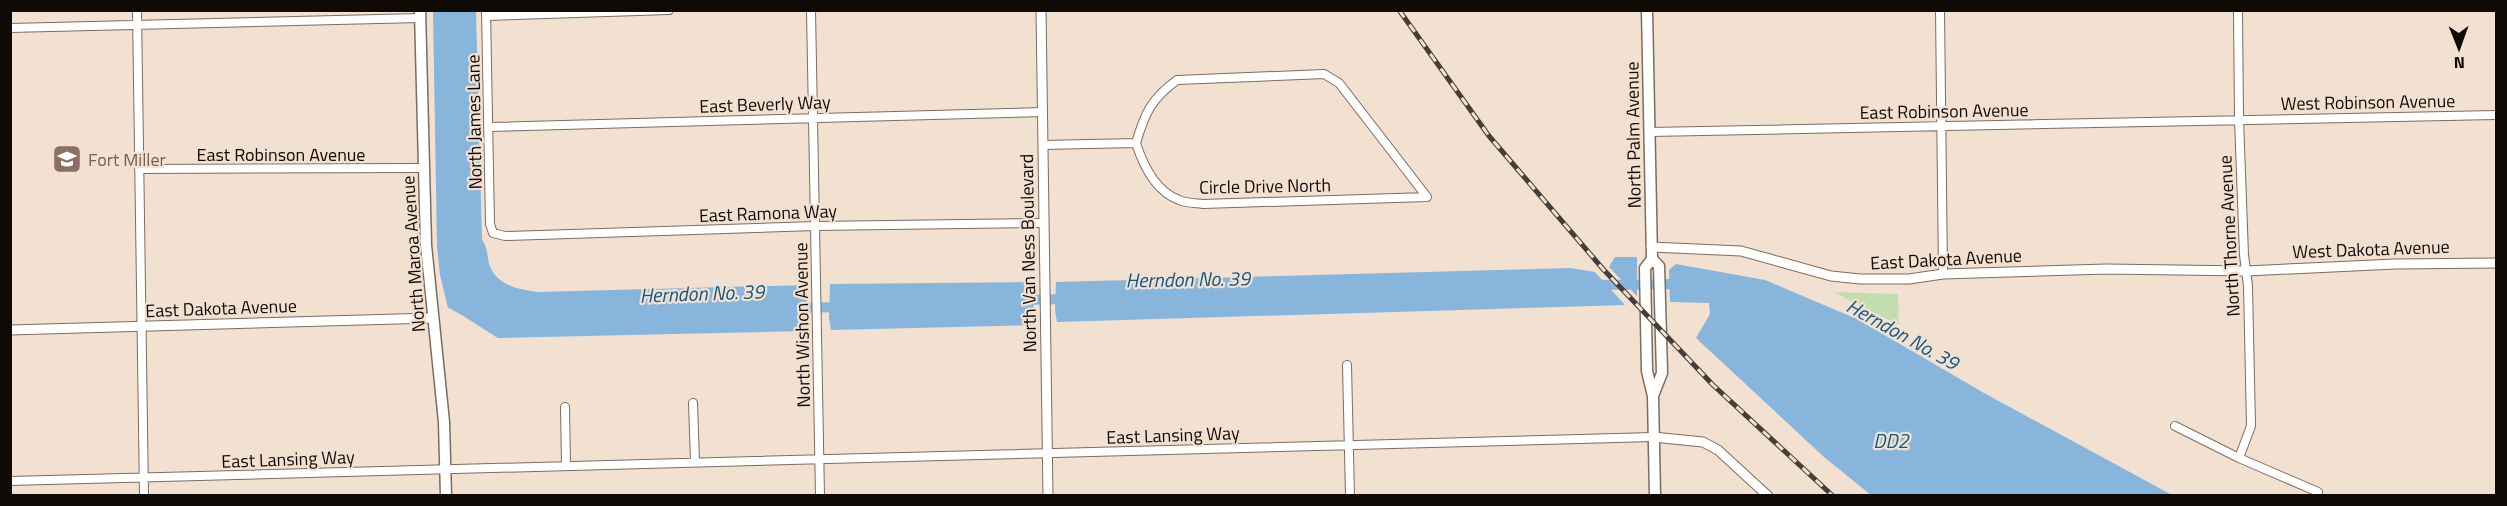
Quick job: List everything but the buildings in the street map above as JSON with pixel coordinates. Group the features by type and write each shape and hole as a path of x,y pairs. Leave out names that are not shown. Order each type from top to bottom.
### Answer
{"main road":[{"name":"North Palm Avenue","path":"1647,10 1652,253"},
{"name":"North Maroa Avenue","path":"420,14 426,245 444,422 446,495"},
{"path":"1652,253 1645,268 1647,371 1653,396 1654,495"},
{"path":"1652,253 1660,270 1662,373 1653,396"}],"street":[{"path":"137,10 144,495"},
{"path":"486,13 669,10"},
{"name":"North Wishon Avenue","path":"810,10 820,495"},
{"name":"North Van Ness Boulevard","path":"1041,10 1048,495"},
{"path":"1940,10 1943,274"},
{"name":"North Thorne Avenue","path":"2238,10 2239,119 2251,426 2239,458"},
{"name":"North James Lane","path":"486,13 490,224 493,233"},
{"path":"10,28 420,14"},
{"name":"Circle Drive North","path":"1324,74 1339,83 1426,197 1203,204 1178,200 1156,184 1143,164 1136,143 1149,106 1162,91 1177,80 1324,74"},
{"name":"East Beverly Way","path":"489,127 1042,112"},
{"name":"West Robinson Avenue","path":"2239,119 2496,115"},
{"name":"East Robinson Avenue","path":"1650,132 2239,119"},
{"path":"1043,146 1136,143"},
{"name":"East Robinson Avenue","path":"139,169 423,168"},
{"name":"East Ramona Way","path":"493,233 505,236 815,226 1044,223"},
{"name":"East Dakota Avenue","path":"1652,253 1741,251 1832,276 1860,279 1909,279 1943,274 2107,269 2246,271"},
{"name":"West Dakota Avenue","path":"2246,271 2395,264 2496,263"},
{"name":"East Dakota Avenue","path":"10,330 433,318"},
{"path":"1347,365 1350,495"},
{"path":"693,403 694,462"},
{"path":"565,407 566,465"},
{"path":"2175,426 2239,458 2318,492"},
{"path":"1653,437 1703,442 1718,450 1768,495"},
{"name":"East Lansing Way","path":"10,481 1653,437"}],"green space":[{"path":"1833,292 1898,294 1899,325"}],"water":[{"path":"433,11 476,11 482,240 489,264 497,277 508,285 537,292 807,285 807,331 498,338 448,308 440,275 437,246"},
{"path":"1615,257 1637,257 1637,296 1609,267"},
{"name":"DD2","path":"1676,264 1765,280 1857,319 1984,393 2172,495 1871,495 1824,457 1696,338 1710,314 1709,303 1670,302 1669,270"},
{"path":"1571,268 1595,272 1625,305 1057,322 1055,311 1056,282"},
{"path":"1033,282 1034,325 831,330 830,284"}],"waterway":[{"name":"Herndon No. 39","path":"1592,285 1682,284"},
{"name":"Herndon No. 39","path":"1023,300 1067,299"},
{"name":"Herndon No. 39","path":"795,308 842,307"}],"railway":[{"path":"1399,10 1489,136 1603,269 1713,385 1833,496"}],"place":[{"name":"Fort Miller","path":"67,159"}]}
